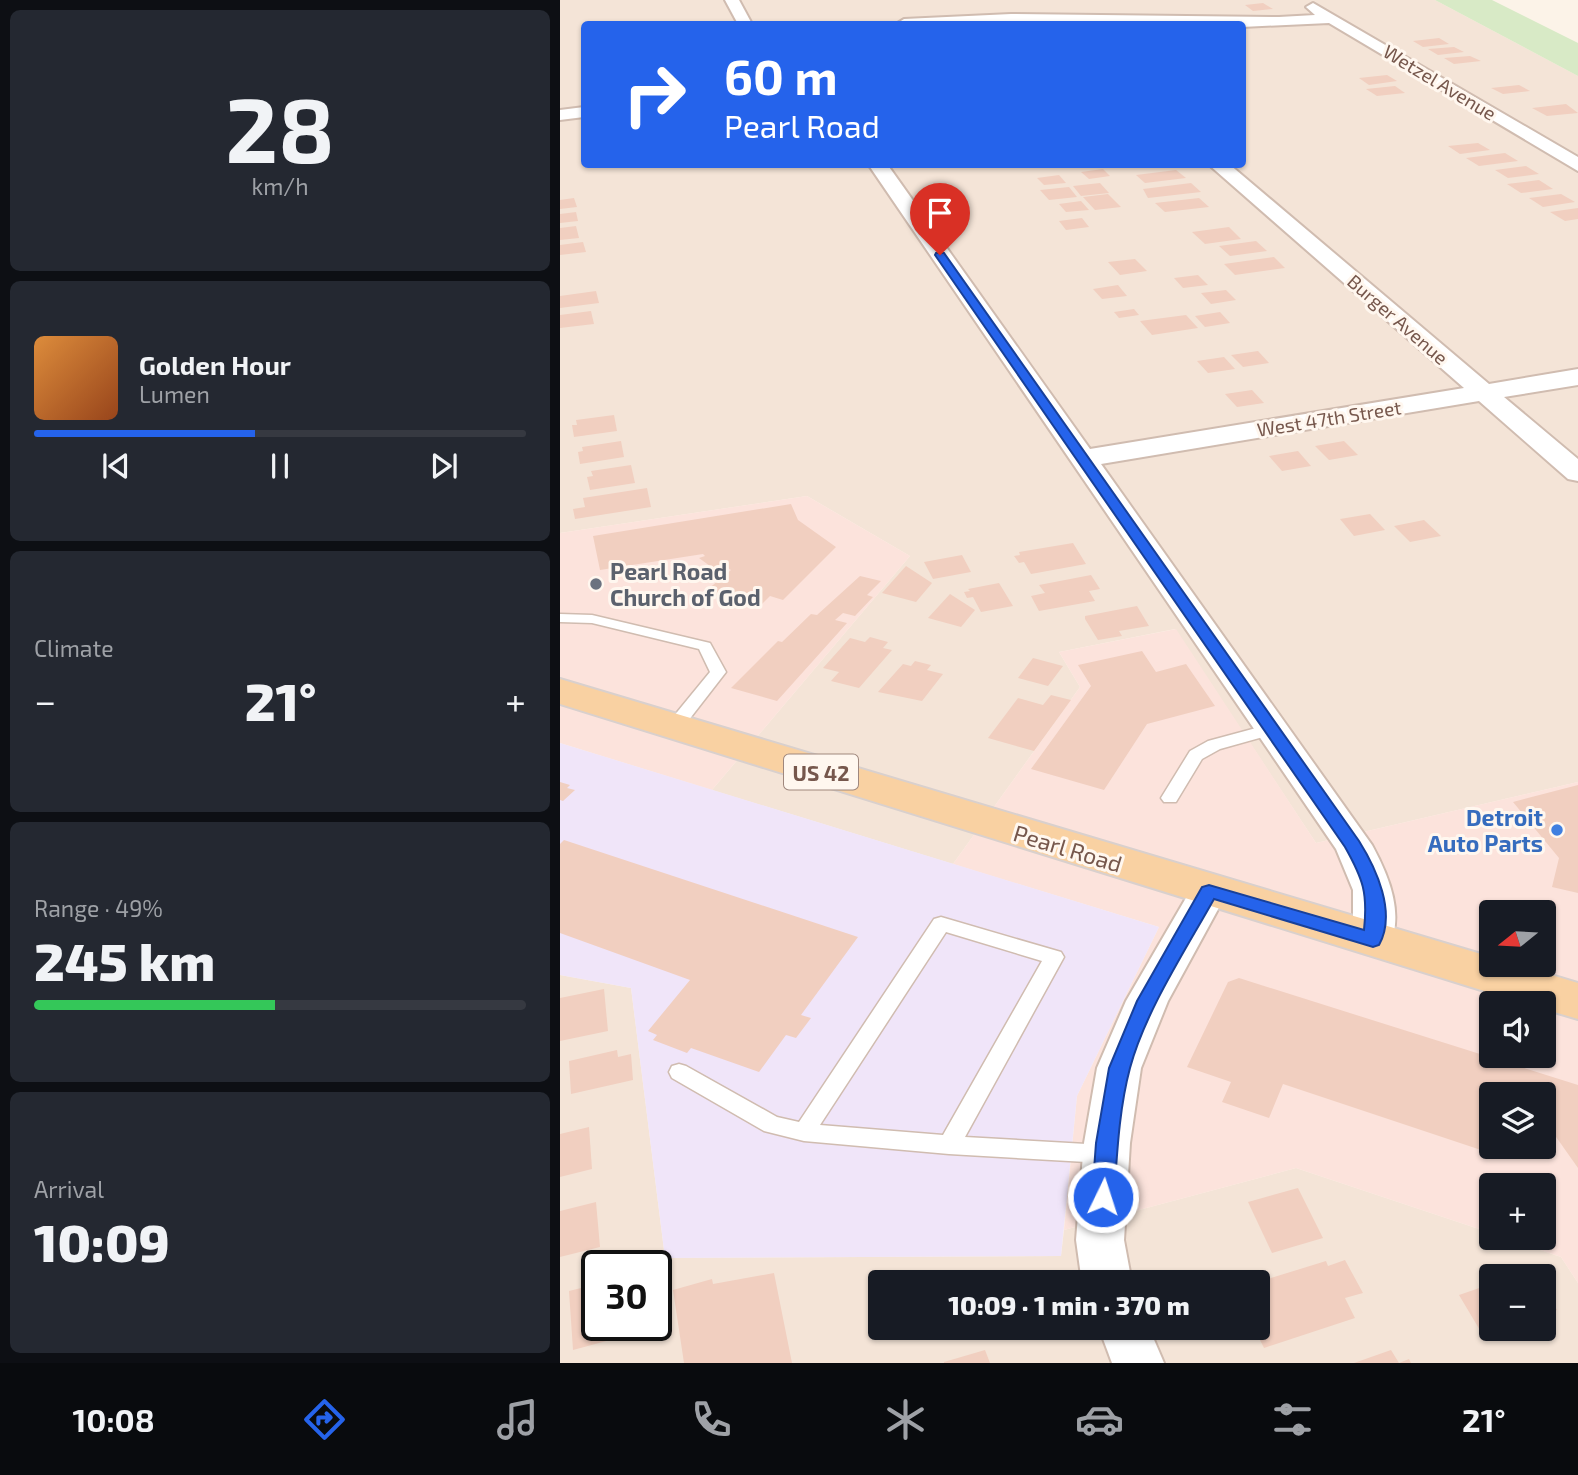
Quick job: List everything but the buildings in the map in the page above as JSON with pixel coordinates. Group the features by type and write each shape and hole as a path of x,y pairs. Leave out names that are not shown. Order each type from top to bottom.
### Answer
{"main road":[{"name":"Pearl Road","path":"560,691 1209,891 1578,1001"}],"street":[{"path":"732,0 743,21"},
{"path":"1027,0 1050,21"},
{"name":"Wetzel Avenue","path":"1302,0 1578,165"},
{"path":"1246,22 1332,18"},
{"path":"560,114 581,112"},
{"path":"880,168 1353,845 1371,879 1376,909 1373,940"},
{"name":"Burger Avenue","path":"1222,168 1578,473"},
{"name":"West 47th Street","path":"1081,459 1578,377"},
{"path":"1105,1270 1100,1240 1106,1155 1119,1068 1147,1001 1209,891"},
{"path":"1129,1340 1138,1363"}],"lane":[{"path":"560,618 592,619 705,646 718,672 675,726"},
{"path":"1170,798 1196,755 1214,745 1272,729"},
{"path":"804,1132 942,924 1054,957 949,1145"},
{"path":"679,1072 772,1125 804,1132 1106,1155"}],"shaded area":[{"path":"560,0 1435,0 1578,76 1578,782 1316,843 1175,629 1059,652 1080,687 953,864 712,790 910,556 807,496 560,533"},
{"path":"807,496 910,556 712,790 560,743 560,533"},
{"path":"1176,629 1316,843 1578,782 1578,1283 1561,1257 1540,1250 1556,1250 1556,1173 1479,1173 1479,1229 1296,1168 1064,1230 1077,1096 1159,927 953,864 1080,687 1059,652"},
{"path":"560,743 1159,927 1077,1096 1061,1256 672,1258 672,1250 664,1250 631,988 560,975"},
{"path":"560,975 631,988 664,1250 581,1250 581,1341 672,1341 672,1258 1061,1256 1064,1230 1296,1168 1479,1229 1479,1250 1540,1250 1561,1257 1578,1283 1578,1363 560,1363"}],"green space":[{"path":"1435,0 1492,0 1578,43 1578,76"}],"place":[{"name":"Pearl Road Church of God","path":"596,584"},
{"name":"Detroit Auto Parts","path":"1557,830"}],"route":[{"path":"940,255 1353,845 1371,879 1376,909 1373,940 1209,891 1147,1001 1119,1068 1107,1143 1103,1197"}]}
